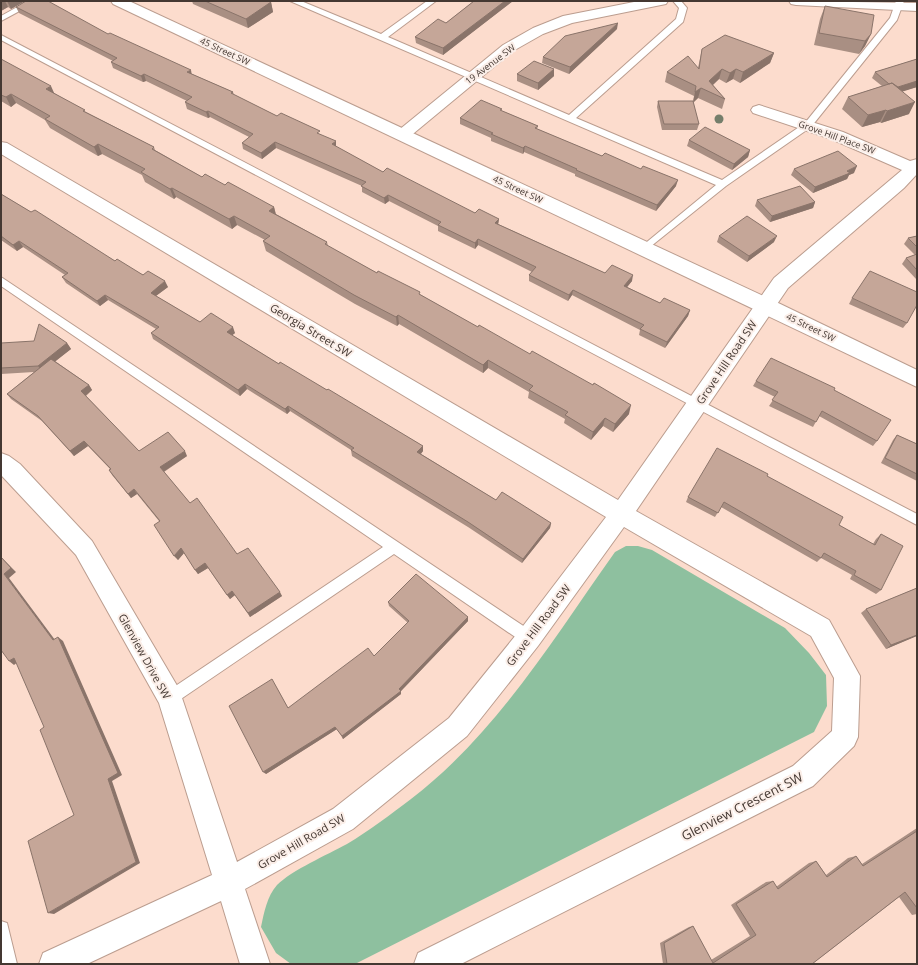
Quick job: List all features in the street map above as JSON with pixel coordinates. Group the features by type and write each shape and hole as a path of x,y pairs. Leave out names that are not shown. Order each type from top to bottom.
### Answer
{"street":[{"name":"45 Street SW","path":"118,1 765,304 917,379"},
{"name":"19 Avenue SW","path":"402,134 508,48 545,28 568,19 661,1"},
{"path":"796,1 899,4 917,7"},
{"name":"Grove Hill Place SW","path":"759,110 808,125 915,166"},
{"name":"Georgia Street SW","path":"1,147 621,514"},
{"name":"Grove Hill Road SW","path":"54,964 228,883 343,819 458,727 530,638 621,514 781,283 898,184 915,166"},
{"name":"Glenview Drive SW","path":"1,462 12,471 84,548 170,698 228,883"},
{"name":"Glenview Crescent SW","path":"429,964 803,776 845,737 847,676 820,628 621,514"},
{"path":"228,883 255,964"}],"lane":[{"path":"1,19 34,1"},
{"path":"294,1 382,37 723,184"},
{"path":"382,37 432,1"},
{"path":"570,119 680,20 684,8 677,1"},
{"path":"645,248 723,184 808,125 894,18 899,4"},
{"path":"1,37 696,406 917,520"},
{"path":"1,281 393,547 530,638"},
{"path":"170,698 393,547"},
{"path":"1,929 9,964"}],"green space":[{"path":"626,546 638,546 652,550 785,628 809,653 826,675 827,706 814,732 355,964 291,964 276,953 261,927 268,899 277,885 283,879 300,868 347,844 363,834 411,799 442,773 497,715 546,651 615,552"}],"building":[{"path":"26,1 48,1 108,34 110,33 191,70 187,72 233,92 231,93 277,116 281,113 320,131 317,133 336,141 332,144 383,172 387,168 475,213 479,209 499,219 495,223 605,273 612,265 633,275 624,286 660,303 664,298 690,310 667,342 640,329 644,325 573,290 569,295 529,275 536,267 478,239 475,243 438,225 441,222 388,195 384,198 361,186 366,182 275,142 261,153 242,143 253,134 208,111 206,112 185,102 192,97 144,74 141,76 111,62 117,58 16,7"},
{"path":"205,1 268,1 271,2 246,19"},
{"path":"474,1 505,1 443,48 415,37 438,19 446,23"},
{"path":"825,6 874,15 871,34 865,41 819,33"},
{"path":"618,23 570,67 543,57 565,36"},
{"path":"725,35 774,53 743,72 736,69 730,73 722,69 709,81 725,99 701,88 695,92 696,86 667,72 688,56 699,69 702,49"},
{"path":"1,59 51,86 46,89 85,110 83,111 154,147 152,149 202,177 205,174 225,185 228,182 274,207 269,211 327,242 325,244 377,273 378,271 420,292 419,294 478,327 479,325 530,354 532,351 593,385 594,383 631,405 615,424 605,418 593,432 565,415 568,412 529,390 533,386 488,360 483,365 398,315 396,317 354,295 263,241 270,236 234,216 229,219 172,188 170,189 141,172 145,169 98,144 94,147 45,119 50,116 11,94 6,97 1,95"},
{"path":"917,59 917,81 898,87 892,83 889,84 875,72"},
{"path":"534,61 554,69 538,83 517,74"},
{"path":"892,83 915,102 887,111 868,115 848,97"},
{"path":"481,100 502,109 500,110 538,126 535,128 602,156 605,153 641,169 643,166 678,180 657,205 525,146 523,148 491,134 493,133 460,118"},
{"path":"658,101 693,101 699,124 664,124"},
{"path":"705,127 750,150 734,164 689,140"},
{"path":"838,151 857,166 847,171 850,173 815,187 794,169"},
{"path":"800,186 815,202 772,216 757,200"},
{"path":"1,194 31,212 35,210 115,261 117,259 143,275 148,271 165,281 151,293 200,322 211,313 233,327 227,332 279,364 280,362 327,390 328,389 423,446 417,452 496,500 502,492 551,523 523,559 468,522 351,450 354,448 288,406 285,409 245,384 238,390 151,333 159,327 105,295 97,301 62,277 68,273 19,241 13,245 1,236"},
{"path":"747,216 777,236 749,256 719,236"},
{"path":"917,236 917,247 908,238"},
{"path":"917,254 917,270 906,258"},
{"path":"870,271 917,292 917,305 907,323 852,298"},
{"path":"39,324 67,343 38,366 1,368 1,343 34,341"},
{"path":"771,358 835,388 834,390 891,420 877,441 822,411 816,422 772,400 778,392 756,381"},
{"path":"51,359 89,385 81,391 139,451 168,432 185,451 160,467 190,503 197,498 237,554 248,548 280,592 248,613 232,591 227,595 205,563 195,570 181,548 174,556 154,525 160,521 134,489 128,494 109,470 111,469 84,441 70,451 38,416 7,394"},
{"path":"897,435 917,444 917,474 885,458"},
{"path":"717,448 768,474 767,476 843,517 839,525 875,545 881,534 903,546 881,590 854,575 856,571 824,553 821,558 724,502 718,513 688,497"},
{"path":"1,557 11,568 4,574 53,640 58,637 118,773 108,779 136,862 48,913 28,841 74,815 40,730 44,727 14,658 9,661 1,650"},
{"path":"416,574 468,617 399,689 401,691 342,736 335,727 263,772 229,706 272,679 288,708 368,648 374,656 409,621 388,602"},
{"path":"917,588 917,635 891,645 866,609"},
{"path":"917,831 917,908 905,892 812,964 667,964 664,943 693,926 713,963 756,935 736,904 773,881 778,889 816,861 827,877 856,856 863,866"}]}
